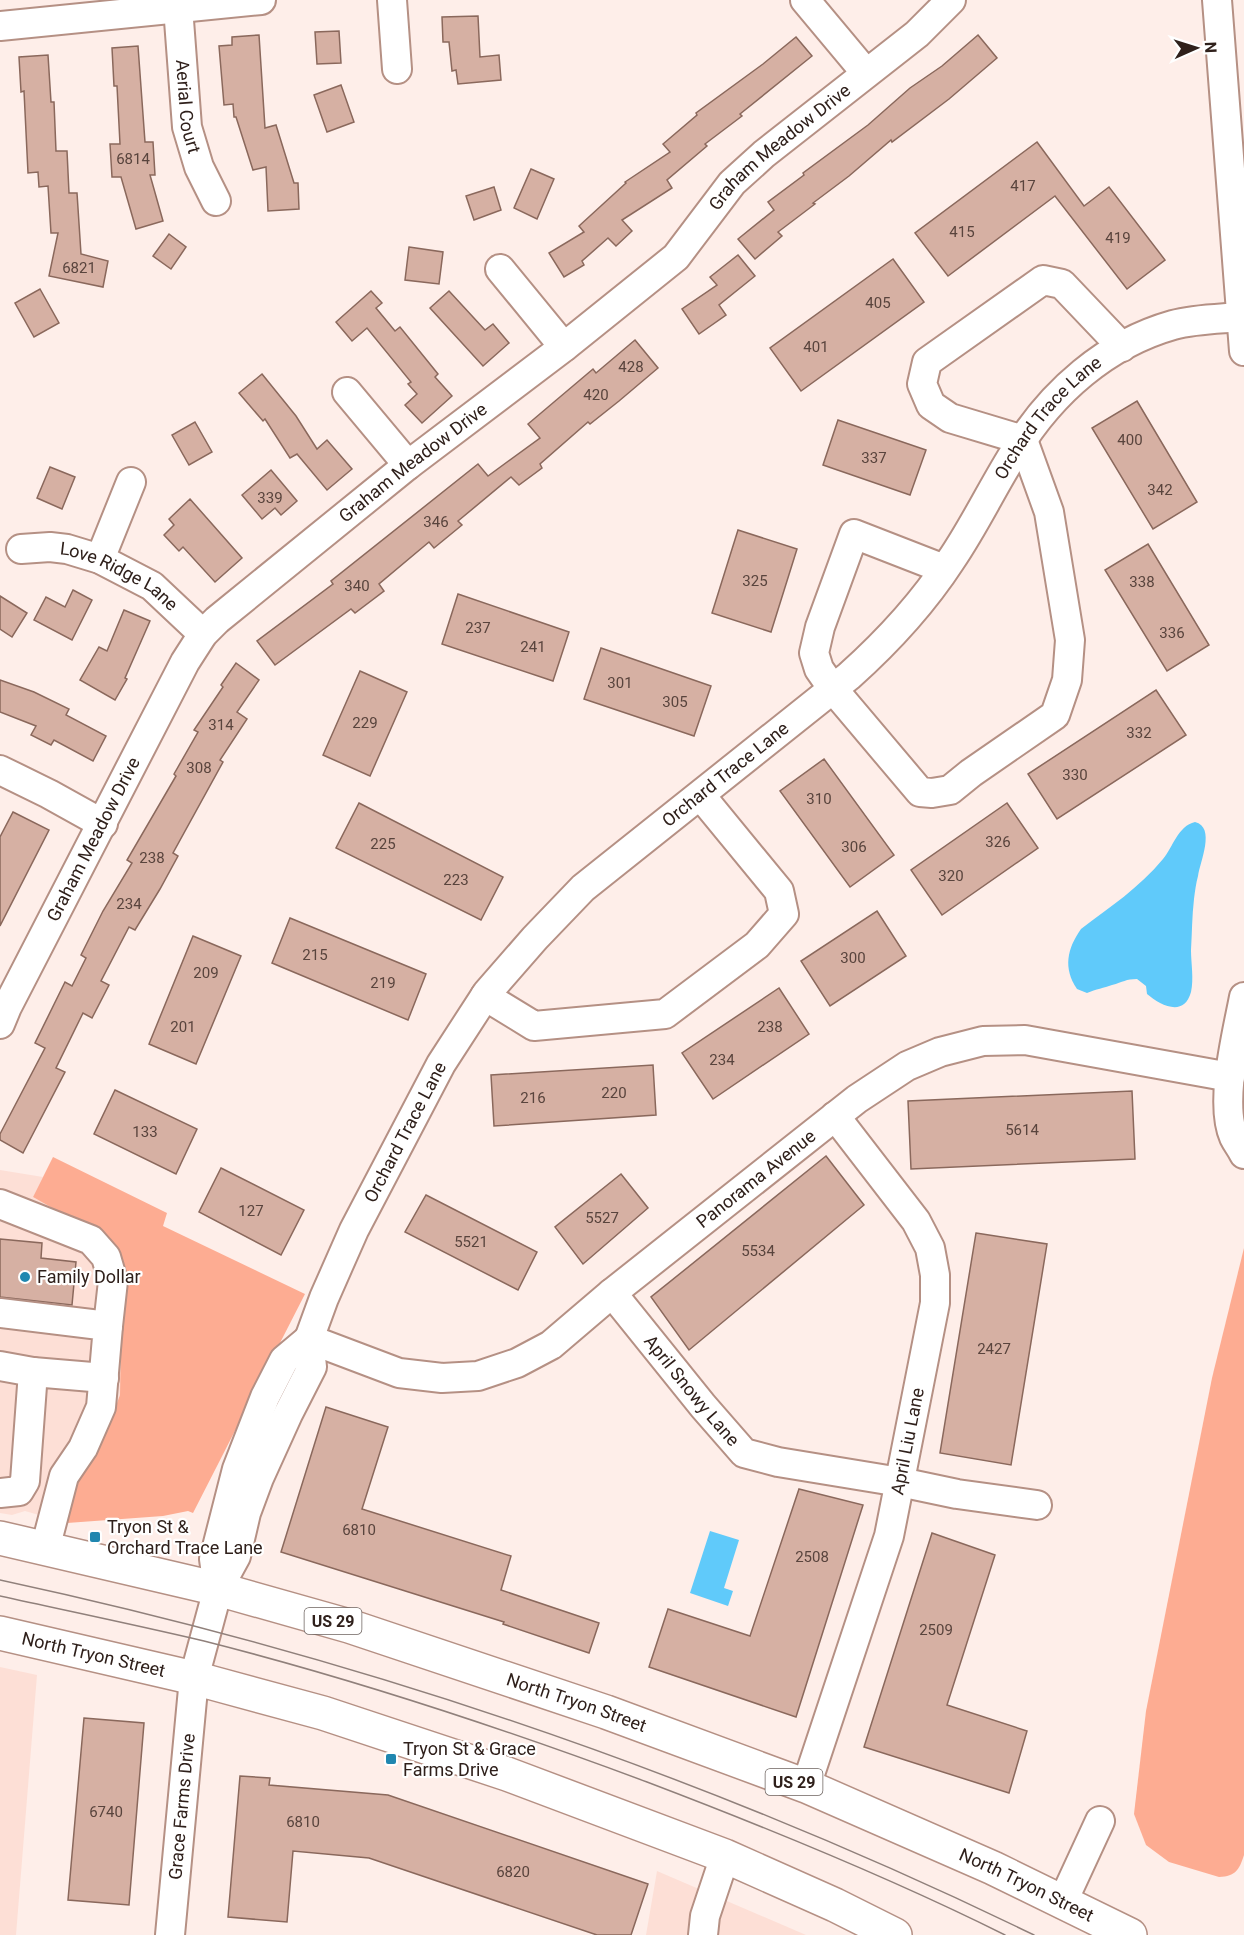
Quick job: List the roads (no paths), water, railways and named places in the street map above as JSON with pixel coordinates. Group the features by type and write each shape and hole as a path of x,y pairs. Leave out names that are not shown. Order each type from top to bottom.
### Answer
{"main road":[{"name":"North Tryon Street","path":"0,1538 218,1589 349,1626 606,1712 806,1786 993,1868 1130,1935"},
{"name":"North Tryon Street","path":"0,1633 194,1678 323,1713 485,1767 724,1856 835,1905 896,1935"}],"street":[{"path":"0,26 261,0"},
{"path":"392,0 397,69"},
{"path":"805,0 866,73"},
{"name":"Graham Meadow Drive","path":"2,1011 103,824 185,662 203,634 217,620 408,465 564,347 676,257 732,183 764,154 917,34 951,0"},
{"path":"1217,0 1244,351"},
{"name":"Aerial Court","path":"178,7 188,127 199,167 216,201"},
{"path":"500,269 564,347"},
{"path":"944,569 854,534 820,627 814,653 819,669 833,689 920,792 932,793 950,790 1055,715 1067,680 1070,640 1049,512 1023,440 950,418 931,405 922,384 927,362 1043,280 1062,284 1122,347"},
{"name":"Orchard Trace Lane","path":"194,1678 218,1589 236,1556 246,1513 259,1478 312,1367 309,1339 324,1298 354,1230 393,1153 441,1064 485,996 534,938 583,888 701,796 875,652 914,610 944,569 966,537 1039,416 1066,387 1097,362 1140,337 1174,325 1241,317"},
{"path":"347,392 408,465"},
{"path":"100,559 131,482"},
{"name":"Love Ridge Lane","path":"21,549 50,547 67,549 100,559 152,586 203,634"},
{"path":"0,770 50,794 103,824"},
{"path":"485,996 534,1026 665,1014 758,945 784,914 779,891 701,796"},
{"path":"1244,997 1230,1077 1229,1114 1234,1136 1244,1154"},
{"name":"Panorama Avenue","path":"309,1339 399,1373 442,1378 478,1376 517,1363 552,1345 612,1293 857,1099 907,1066 940,1052 983,1041 1025,1040 1230,1077"},
{"name":"April Liu Lane","path":"806,1786 889,1536 935,1303 935,1275 930,1248 916,1221 835,1116"},
{"path":"0,1204 91,1240 106,1257 113,1281 101,1407 83,1448 64,1476 45,1549"},
{"name":"April Snowy Lane","path":"612,1293 744,1453 777,1462 900,1482 957,1494 1037,1505"},
{"path":"0,1314 108,1326"},
{"path":"0,1366 33,1372 104,1378"},
{"path":"0,1493 19,1491 25,1481 33,1372"},
{"name":"Grace Farms Drive","path":"170,1935 194,1678"},
{"path":"1063,1901 1100,1821"},
{"path":"703,1935 705,1916 724,1856"}],"water":[{"path":"1195,822 1201,825 1206,838 1194,899 1192,982 1188,1000 1177,1007 1165,1005 1147,994 1146,986 1137,979 1087,993 1077,989 1070,974 1068,959 1072,944 1081,929 1144,879 1163,859 1180,832"},
{"path":"710,1531 739,1540 724,1588 733,1591 728,1606 690,1593"}],"tram line":[{"path":"0,1580 266,1645 528,1726 784,1823 910,1877 1034,1935"},
{"path":"0,1596 204,1641 316,1671 483,1724 647,1782 783,1835 873,1873 1005,1935"}],"place":[{"name":"Family Dollar","path":"25,1277"},
{"name":"Tryon St & Orchard Trace Lane","path":"95,1537"},
{"name":"Tryon St & Grace Farms Drive","path":"391,1759"}]}
